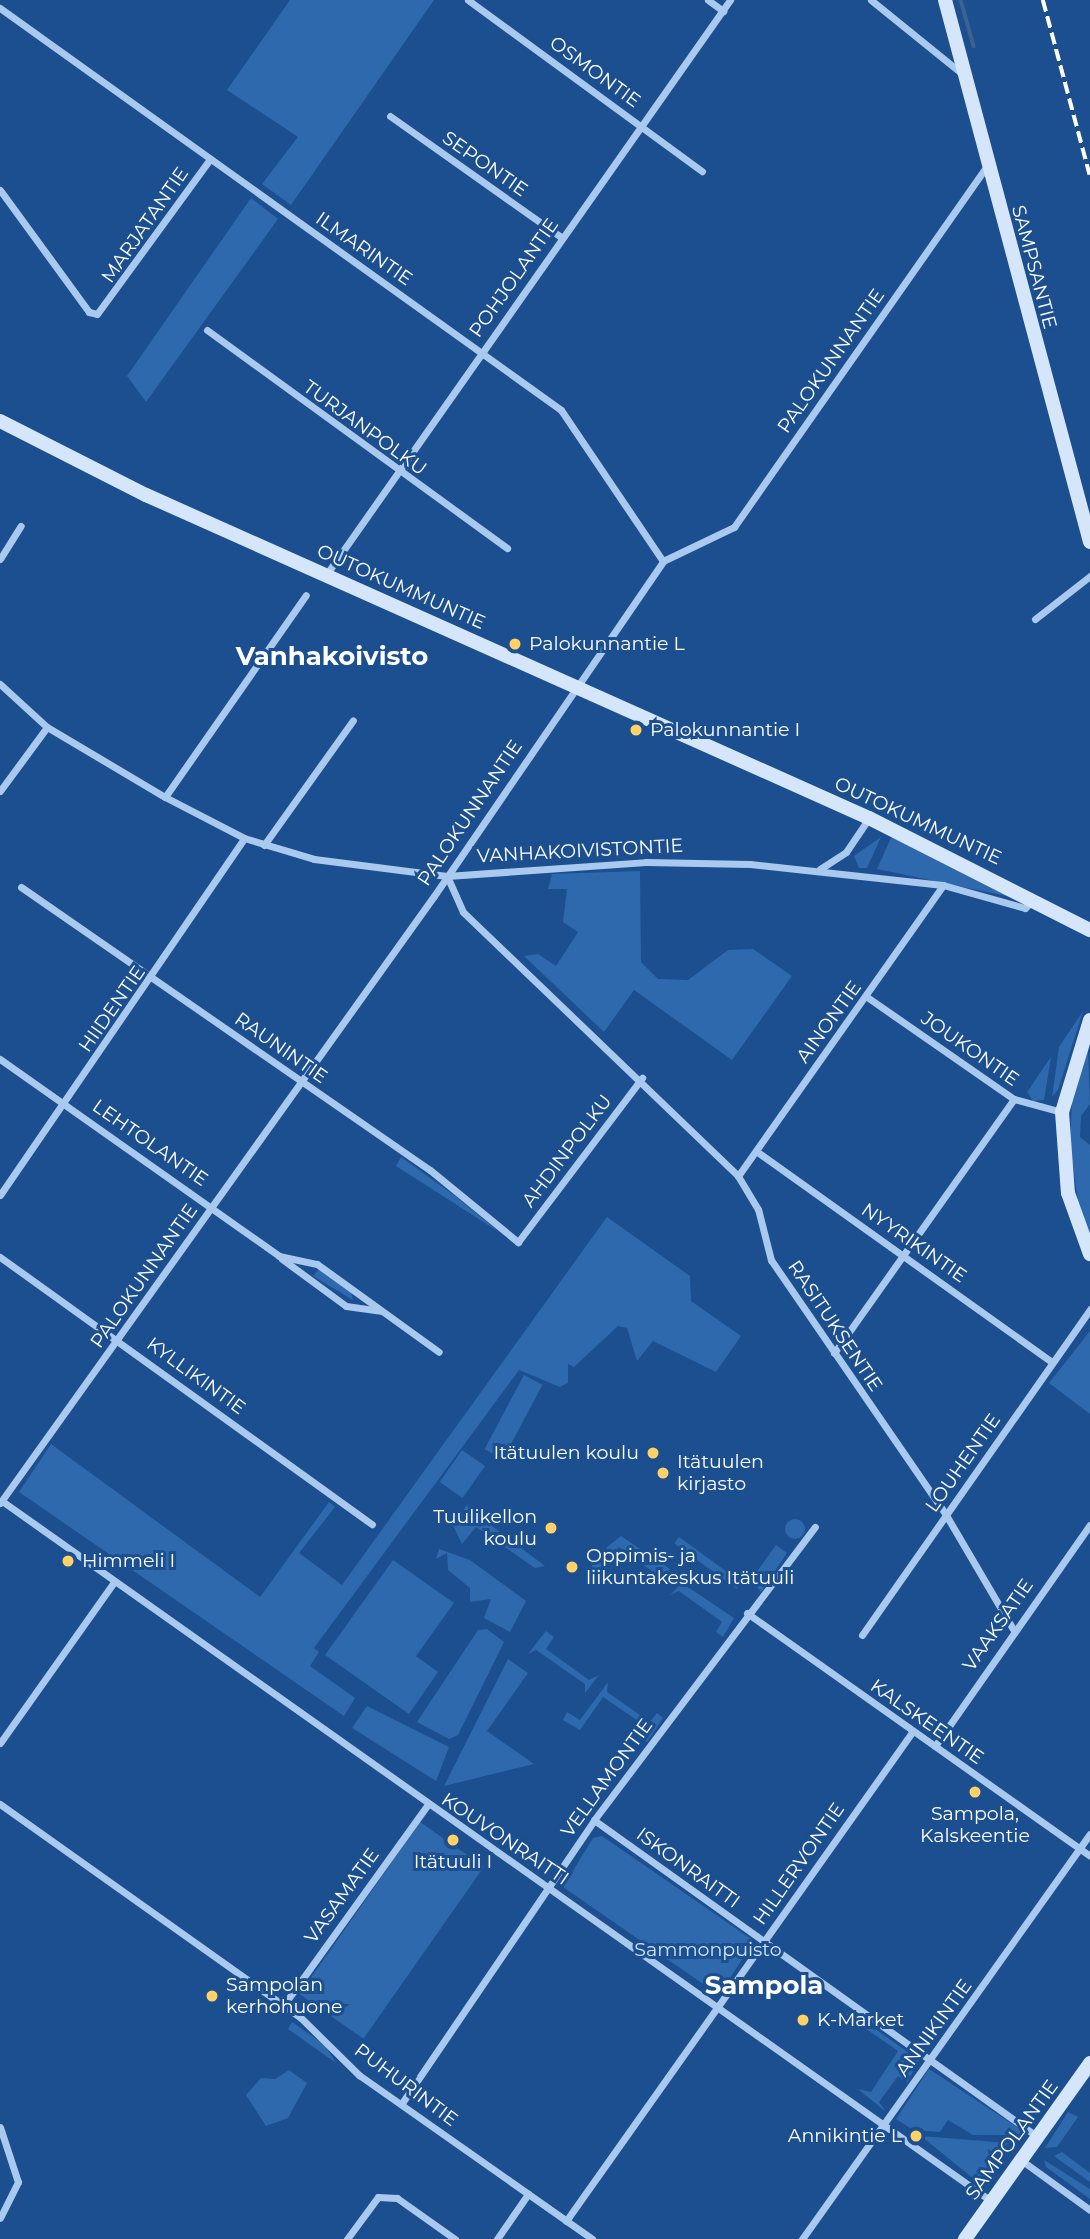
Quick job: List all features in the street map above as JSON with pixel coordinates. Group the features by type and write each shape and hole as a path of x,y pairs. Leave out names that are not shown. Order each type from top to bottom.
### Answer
{"main road":[{"name":"SAMPSANTIE","path":"945,0 986,167 1090,542"},
{"name":"OUTOKUMMUNTIE","path":"0,421 326,575 869,818 1035,898 1090,930"},
{"path":"1090,1020 1062,1112 1068,1192 1090,1254"},
{"name":"SAMPOLANTIE","path":"965,2239 1090,2063"}],"street":[{"name":"OSMONTIE","path":"468,0 702,171"},
{"path":"708,0 723,11"},
{"name":"POHJOLANTIE","path":"326,575 395,471 730,0"},
{"path":"871,0 965,76"},
{"name":"ILMARINTIE","path":"0,8 561,410 663,561"},
{"name":"SEPONTIE","path":"390,116 562,238"},
{"name":"MARJATANTIE","path":"0,190 89,312 106,309 210,159"},
{"name":"PALOKUNNANTIE","path":"1,1502 119,1340 447,876 575,685 663,561 734,527 986,167"},
{"name":"TURJANPOLKU","path":"207,330 395,471 507,548"},
{"path":"0,559 21,526"},
{"path":"1035,619 1090,576"},
{"path":"165,797 306,595"},
{"name":"VANHAKOIVISTONTIE","path":"0,684 47,727 165,797 244,838 314,859 447,876 646,862 820,869 943,885 1025,908 1035,898"},
{"path":"264,845 354,720"},
{"path":"0,791 47,727"},
{"path":"820,869 846,852 869,818"},
{"name":"HIIDENTIE","path":"0,1195 154,978 244,838"},
{"name":"RASITUKSENTIE","path":"447,876 463,912 642,1078 738,1175 758,1209 771,1260 946,1515 1013,1629"},
{"name":"AINONTIE","path":"738,1175 867,997 943,885"},
{"name":"RAUNINTIE","path":"21,887 430,1170 518,1242"},
{"name":"JOUKONTIE","path":"867,997 1014,1099 1062,1112"},
{"name":"LEHTOLANTIE","path":"0,1059 213,1207 346,1306 383,1311"},
{"name":"AHDINPOLKU","path":"518,1242 642,1078"},
{"path":"834,1353 1014,1099"},
{"name":"NYYRIKINTIE","path":"756,1151 1052,1362"},
{"name":"LEHTOLANTIE","path":"279,1256 317,1264 439,1352"},
{"name":"KYLLIKINTIE","path":"0,1257 372,1524"},
{"name":"LOUHENTIE","path":"862,1635 1090,1309"},
{"name":"KOUVONRAITTI","path":"1,1502 992,2201"},
{"name":"VAAKSATIE","path":"935,1746 1013,1629 1090,1525"},
{"name":"VELLAMONTIE","path":"402,2103 551,1889 594,1820 747,1613 815,1527"},
{"path":"0,1743 114,1582"},
{"name":"KALSKEENTIE","path":"747,1613 1090,1856"},
{"name":"HILLERVONTIE","path":"566,2221 913,1731"},
{"name":"PUHURINTIE","path":"0,1804 283,2006 359,2075 592,2239"},
{"name":"VASAMATIE","path":"283,2006 428,1804"},
{"name":"ISKONRAITTI","path":"594,1820 929,2062 1038,2137"},
{"name":"ANNIKINTIE","path":"802,2239 1090,1834"},
{"path":"0,2127 18,2182 0,2218"},
{"path":"1021,2160 1090,2210"},
{"path":"497,2239 528,2194"},
{"path":"347,2239 378,2197 397,2198 455,2239"}],"green space":[{"path":"290,0 434,0 291,205 262,184 298,137 227,90"},
{"path":"251,198 278,219 146,402 127,376"},
{"path":"881,837 867,868 859,868 854,856"},
{"path":"891,838 906,842 1016,898 877,869"},
{"path":"640,871 641,962 658,979 688,980 728,950 753,949 792,976 732,1060 634,990 604,1032 524,956 538,954 556,966 578,932 563,922 567,889 548,889 552,874"},
{"path":"1083,1011 1058,1090 1052,1097 1059,1047"},
{"path":"1088,1049 1090,1104 1081,1116 1080,1137 1090,1145 1090,1237 1078,1202 1070,1143 1072,1102"},
{"path":"1051,1057 1044,1100 1033,1101 1027,1092"},
{"path":"401,1157 455,1196 499,1232 396,1166"},
{"path":"607,1217 690,1276 691,1301 741,1336 716,1372 653,1341 637,1361 627,1328 618,1326 574,1367 568,1364 568,1383 560,1387 519,1370 314,1648 319,1652 310,1666 355,1698 344,1716 19,1492 51,1444 260,1597 329,1502 335,1507 299,1553 342,1585"},
{"path":"319,1269 351,1292 353,1300 313,1276"},
{"path":"1090,1331 1090,1414 1049,1383"},
{"path":"524,1375 543,1385 503,1459 485,1449"},
{"path":"462,1450 485,1466 463,1498 440,1482"},
{"path":"467,1505 545,1566 535,1568 476,1527 462,1544 453,1525"},
{"path":"795,1519 802,1522 805,1529 802,1536 795,1539 788,1536 785,1529 788,1522"},
{"path":"621,1536 670,1569 660,1588 661,1578 619,1547 613,1554 606,1548"},
{"path":"679,1537 741,1582 737,1589 674,1543"},
{"path":"776,1545 787,1553 761,1592 751,1580"},
{"path":"439,1549 470,1560 526,1601 510,1632 484,1618 491,1599 470,1602 470,1588 448,1570 447,1553 436,1559"},
{"path":"599,1554 609,1560 595,1583 585,1577"},
{"path":"393,1560 454,1603 416,1656 438,1672 409,1714 325,1655"},
{"path":"682,1583 734,1618 723,1637 716,1632 722,1622 679,1591 670,1595"},
{"path":"487,1629 504,1642 458,1735 449,1739 417,1722 478,1630"},
{"path":"546,1631 554,1637 546,1649 589,1680 599,1675 585,1693 585,1684 536,1650 528,1654"},
{"path":"508,1659 528,1673 487,1731 534,1764 444,1786"},
{"path":"608,1682 607,1692 650,1722 657,1713 663,1718 647,1742 639,1739 647,1727 603,1697 580,1730 563,1720 567,1712 580,1720"},
{"path":"367,1706 449,1747 436,1781 352,1728"},
{"path":"420,1822 484,1867 363,2039 300,1994"},
{"name":"Sammonpuisto","path":"602,1836 754,1941 719,1995 563,1887 593,1838"},
{"path":"850,2011 919,2060 907,2083 898,2076 879,2102 886,2112 858,2089 871,2092 898,2051 846,2015"},
{"path":"292,2022 325,2045 336,2063 288,2029"},
{"path":"929,2069 1020,2129 1021,2135 973,2135 948,2120 940,2132 913,2130 896,2119"},
{"path":"289,2070 307,2083 288,2118 266,2126 246,2095 261,2078 275,2079"},
{"path":"1068,2112 1078,2117 1057,2147 1045,2148"},
{"path":"921,2136 1008,2143 979,2183"},
{"path":"1062,2152 1090,2173 1090,2182 1054,2156"},
{"path":"1044,2160 1090,2189 1090,2199 1046,2167"}],"waterway":[{"path":"961,0 974,46"}],"railway":[{"path":"1043,0 1090,175"}],"place":[{"name":"Palokunnantie L","path":"515,644"},
{"name":"Palokunnantie I","path":"636,730"},
{"name":"Itätuulen koulu","path":"653,1453"},
{"name":"Itätuulen kirjasto","path":"663,1473"},
{"name":"Tuulikellon koulu","path":"551,1528"},
{"name":"Himmeli I","path":"68,1561"},
{"name":"Oppimis- ja liikuntakeskus Itätuuli","path":"572,1567"},
{"name":"Sampola, Kalskeentie","path":"975,1792"},
{"name":"Itätuuli I","path":"453,1840"},
{"name":"Sampolan kerhohuone","path":"212,1996"},
{"name":"K-Market","path":"803,2020"},
{"name":"Annikintie L","path":"916,2136"}],"district":[{"name":"Vanhakoivisto","path":"332,657"},
{"name":"Sampola","path":"764,1986"}]}
